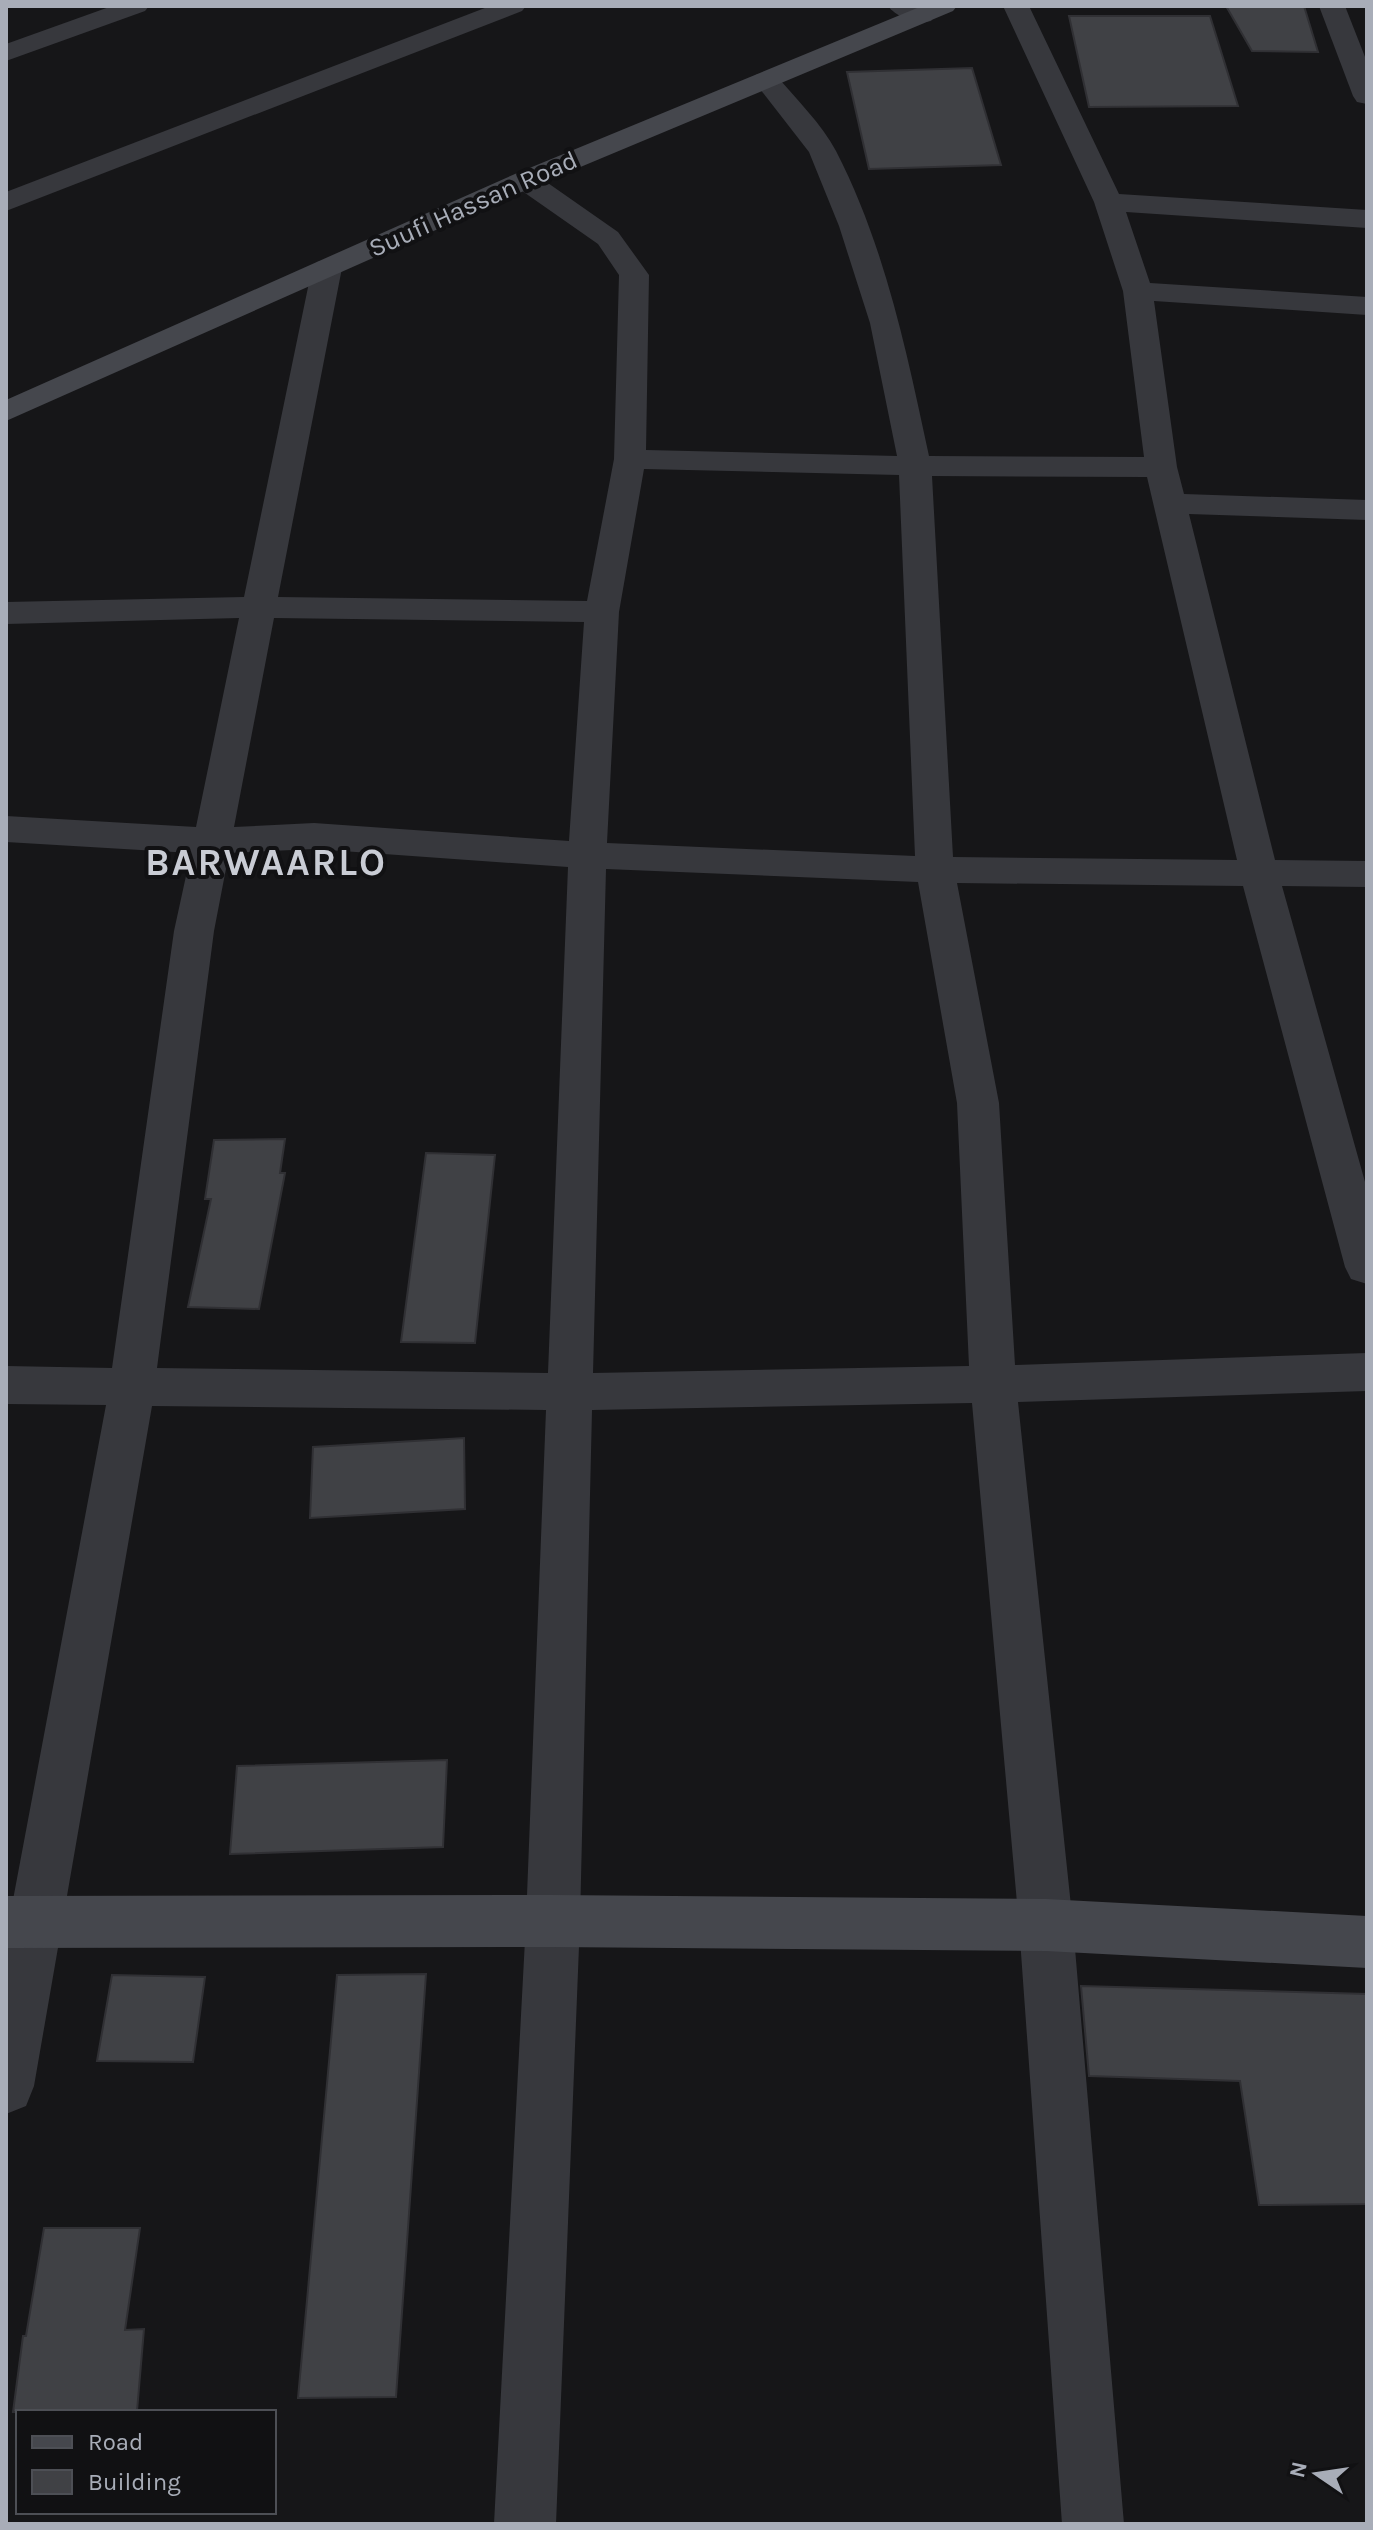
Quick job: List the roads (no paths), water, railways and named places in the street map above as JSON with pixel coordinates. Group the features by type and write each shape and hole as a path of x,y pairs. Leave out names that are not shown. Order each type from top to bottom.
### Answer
{"street":[{"path":"6,53 136,6"},
{"path":"6,202 513,6"},
{"path":"1016,6 1108,202 1138,291 1161,467 1259,873 1367,1267"},
{"path":"1332,6 1367,96"},
{"name":"Suufi Hassan Road","path":"10,406 525,180 766,80 923,9"},
{"path":"766,80 822,150 853,226 885,323 915,466 935,870 978,1103 993,1384 1046,1925 1093,2524"},
{"path":"525,180 608,238 634,275 630,459 602,612 587,855 553,1921 525,2524"},
{"path":"1108,202 1367,219"},
{"path":"6,2086 22,1922 132,1387 194,931 327,268"},
{"path":"1138,291 1367,306"},
{"path":"630,459 915,466 1161,467"},
{"path":"1171,503 1367,510"},
{"path":"6,613 259,607 602,612"},
{"path":"6,829 211,841 314,836 587,855 935,870 1367,874"},
{"path":"6,1385 572,1392 993,1384 1367,1372"},
{"path":"22,1922 553,1921 1046,1925 1367,1942"}],"district":[{"name":"BARWAARLO","path":"266,862"}]}
